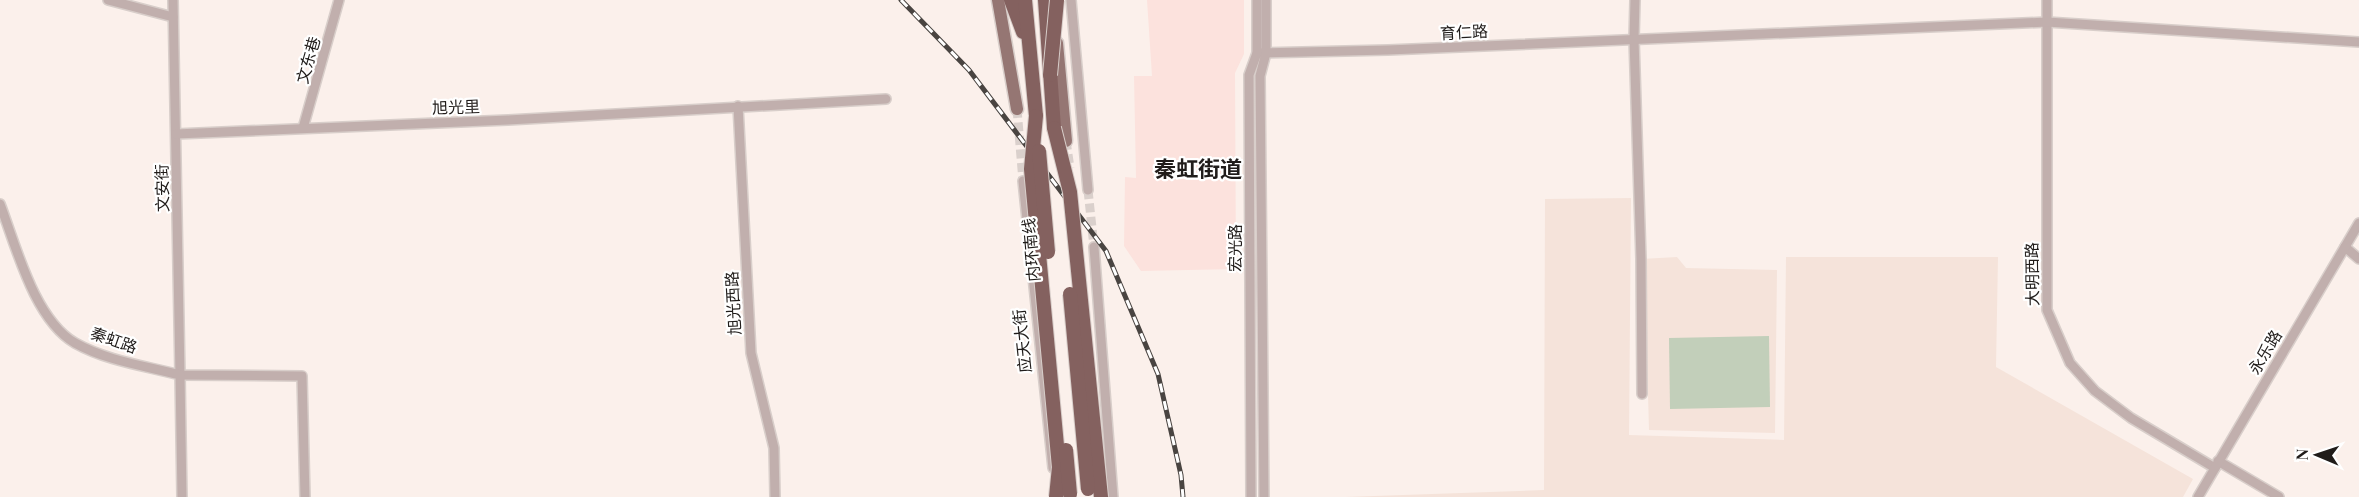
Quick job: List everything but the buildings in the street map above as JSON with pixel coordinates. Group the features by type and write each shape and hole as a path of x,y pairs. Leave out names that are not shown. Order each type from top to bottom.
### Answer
{"highway":[{"path":"1011,0 1029,50"},
{"name":"内环南线","path":"1025,0 1070,497"},
{"path":"1045,0 1054,128 1088,497"},
{"path":"1050,75 1055,0"},
{"path":"1036,116 1031,169 1059,467 1058,497"},
{"path":"1054,128 1070,192 1101,497"}],"main road":[{"path":"999,0 1017,109"},
{"path":"1055,0 1066,141"}],"street":[{"path":"108,0 173,16"},
{"name":"文安街","path":"173,0 180,375"},
{"name":"文东巷","path":"303,128 339,0"},
{"path":"1071,0 1088,190"},
{"name":"宏光路","path":"1251,497 1249,75 1261,53 1257,0"},
{"name":"宏光路","path":"1264,497 1260,76 1266,0"},
{"path":"1635,0 1642,393"},
{"name":"大明西路","path":"2047,0 2047,310 2070,363 2095,391 2131,418 2279,497"},
{"name":"育仁路","path":"1261,53 1389,50 2047,22 2359,42"},
{"name":"旭光里","path":"176,134 508,120 886,99"},
{"name":"旭光西路","path":"738,106 751,353 774,448 775,497"},
{"name":"应天大街","path":"1023,181 1058,497"},
{"name":"秦虹路","path":"0,204 37,299 57,327 75,342 112,359 180,375 302,376 305,497"},
{"name":"永乐路","path":"2198,497 2359,223"},
{"path":"1094,247 1113,497"},
{"path":"2345,247 2359,259"},
{"path":"1081,259 1101,497"},
{"path":"180,375 182,497"}],"shaded area":[{"path":"1147,0 1244,0 1244,54 1235,73 1236,269 1141,271 1124,246 1125,177 1136,178 1134,76 1152,76"},
{"path":"1631,198 1629,435 1784,440 1786,257 1998,257 1996,367 2193,479 2183,497 1345,497 1544,490 1545,199"},
{"path":"1677,257 1686,268 1777,270 1775,433 1649,430 1648,394 1642,393 1641,259"}],"green space":[{"path":"1769,336 1770,407 1670,409 1669,338"}],"tunnel":[{"path":"1017,109 1023,181"},
{"path":"1066,141 1070,168"},
{"path":"1088,190 1094,247"}],"railway":[{"path":"901,0 969,70 1106,251 1158,374 1181,475 1183,497"}],"district":[{"name":"秦虹街道","path":"1198,169"}]}
